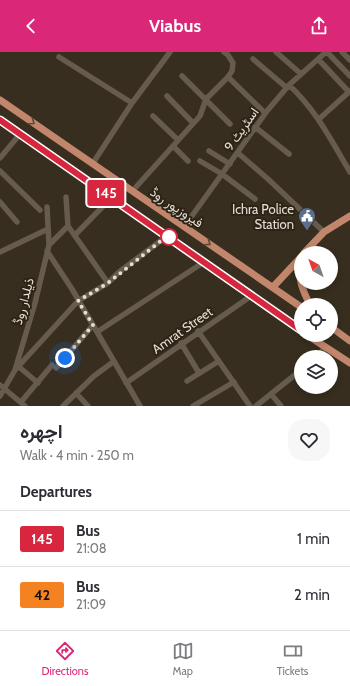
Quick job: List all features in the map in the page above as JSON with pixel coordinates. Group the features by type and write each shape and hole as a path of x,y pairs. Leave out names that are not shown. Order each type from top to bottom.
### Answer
{"main road":[{"name":"فیروزپور روڈ","path":"0,100 294,301"},
{"path":"0,120 294,325"},
{"path":"311,246 324,232 350,216"},
{"path":"273,287 294,264"},
{"path":"338,332 350,341"},
{"path":"317,342 350,363"}],"street":[{"path":"93,164 132,103 170,52"},
{"path":"276,52 301,74"},
{"path":"326,52 350,76"},
{"name":"اسٹریٹ 9","path":"184,227 256,128 265,113 288,86 326,52"},
{"path":"342,52 350,60"},
{"path":"136,187 200,116 206,99 228,77 232,71 233,63 228,53"},
{"path":"59,57 132,103"},
{"path":"253,59 305,100 350,172"},
{"path":"318,59 349,91 318,119"},
{"path":"182,76 230,124"},
{"path":"228,77 265,113"},
{"path":"167,96 193,123"},
{"path":"153,116 178,140"},
{"path":"256,128 289,154"},
{"path":"0,158 20,134"},
{"path":"173,146 188,161"},
{"path":"209,151 230,164"},
{"path":"238,153 324,232"},
{"path":"200,161 222,174 255,199"},
{"path":"0,171 40,210"},
{"path":"66,197 68,226 108,283"},
{"path":"75,235 112,197"},
{"path":"0,202 17,222"},
{"name":"ذیلدار روڈ","path":"0,396 2,386 16,368 35,303 48,245 47,207"},
{"path":"48,245 68,226"},
{"path":"0,252 48,229"},
{"path":"38,383 16,368 78,301 108,283 167,236"},
{"path":"47,251 93,325 113,362 140,406"},
{"path":"96,332 204,262"},
{"name":"Amrat Street","path":"126,383 198,331 251,296"},
{"path":"2,386 23,404 38,383 93,325"},
{"path":"198,331 250,406"},
{"path":"181,343 199,373"},
{"path":"187,381 219,360"},
{"path":"63,406 113,362"},
{"path":"256,406 294,376"},
{"path":"193,406 234,382"},
{"path":"76,393 88,406"},
{"path":"271,394 281,406"}],"bus line":[{"name":"145","path":"0,120 294,325"}],"place":[{"name":"Ichra Police Station","path":"307,231"}],"route":[{"path":"65,358 93,325 78,301 108,283 119,272 167,236 169,237"}]}
